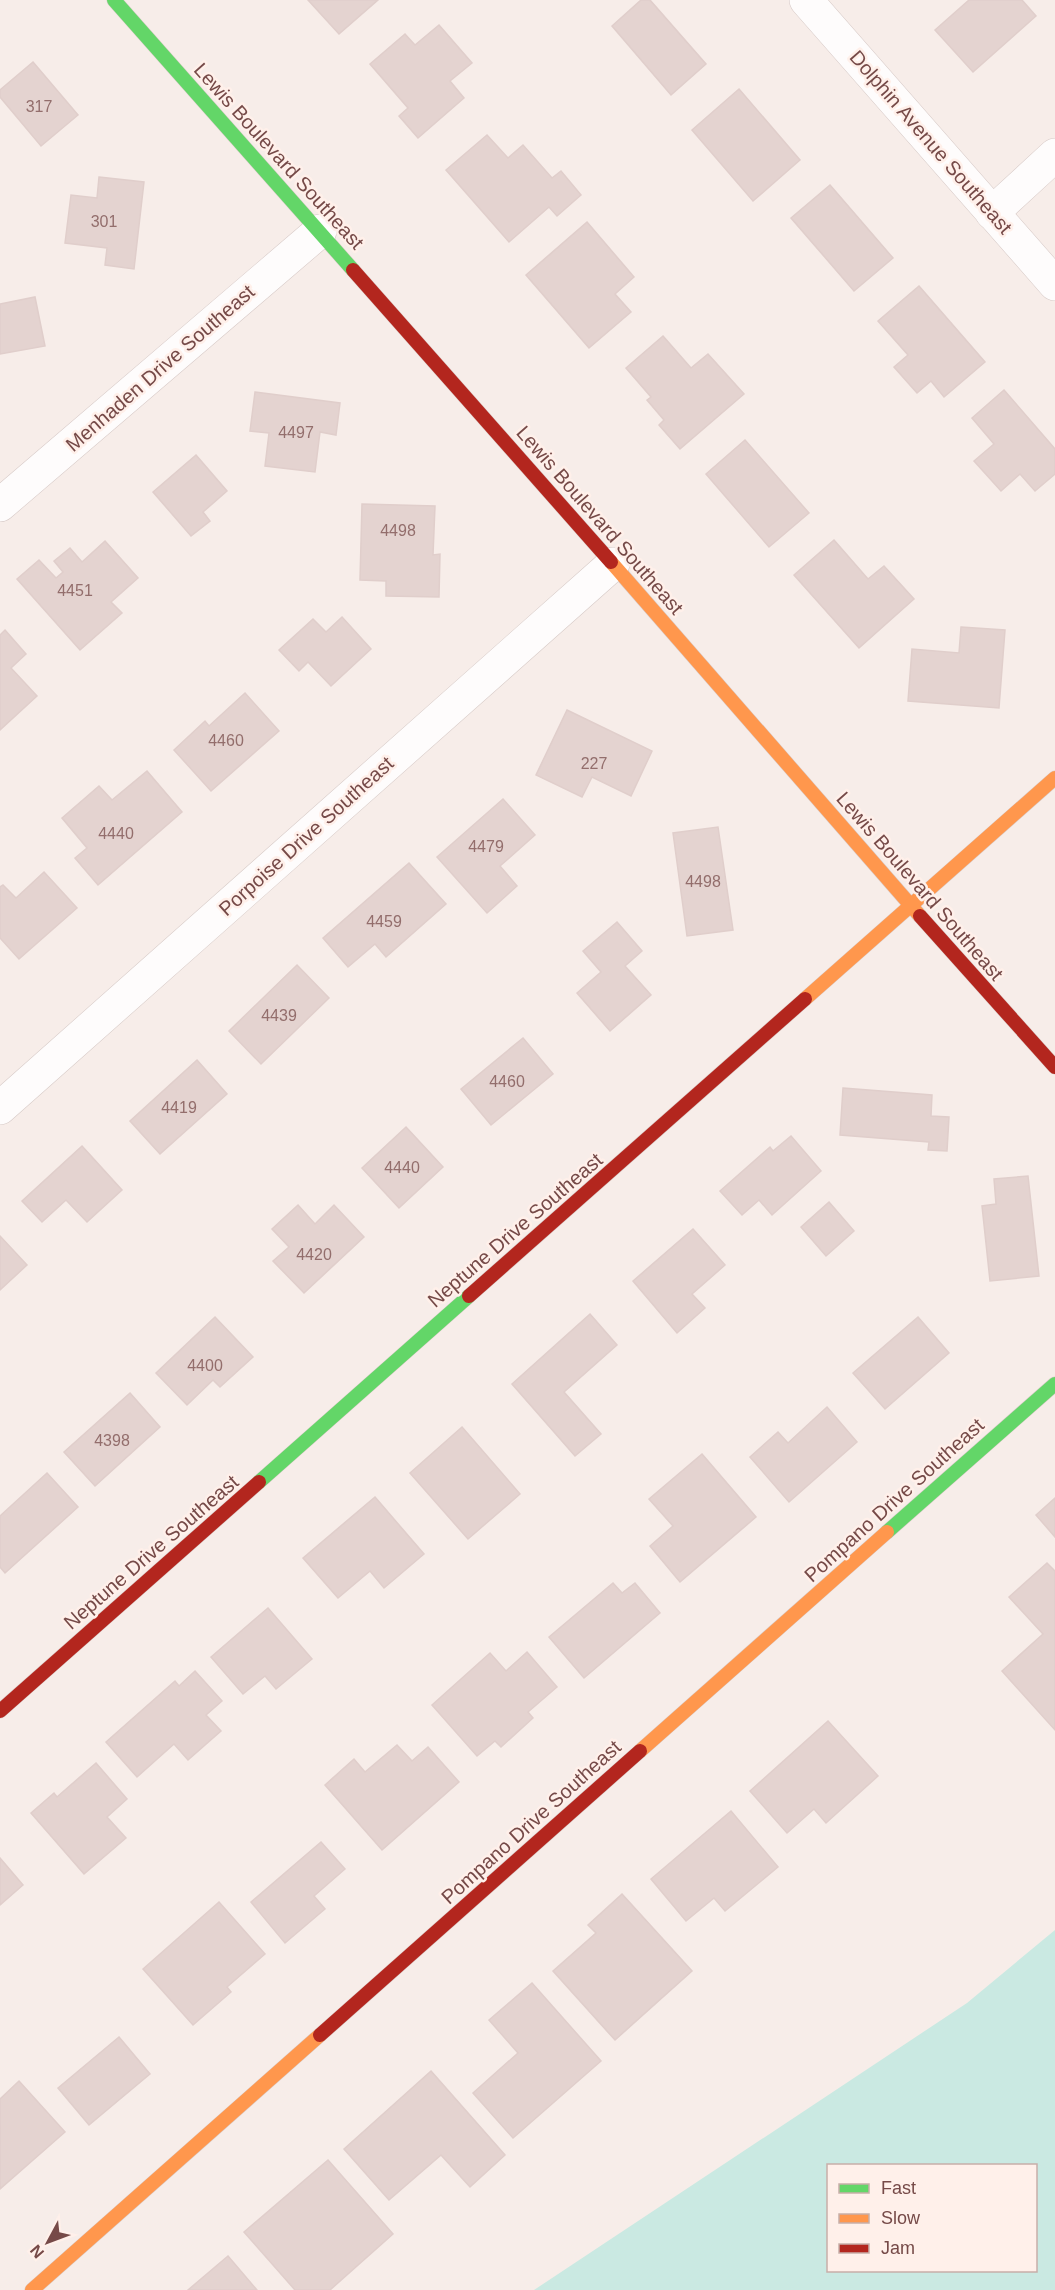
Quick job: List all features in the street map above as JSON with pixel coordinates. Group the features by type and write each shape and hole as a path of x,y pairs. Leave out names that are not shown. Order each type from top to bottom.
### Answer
{"street":[{"name":"Lewis Boulevard Southeast","path":"114,0 1055,1067"},
{"name":"Dolphin Avenue Southeast","path":"806,0 1055,284"},
{"path":"992,213 1055,155"},
{"name":"Menhaden Drive Southeast","path":"0,505 320,231"},
{"name":"Porpoise Drive Southeast","path":"0,1108 613,564"},
{"name":"Neptune Drive Southeast","path":"0,1711 1055,778"},
{"name":"Pompano Drive Southeast","path":"32,2290 1055,1384"}],"water":[{"path":"1055,1930 1055,2290 534,2290 967,2003"}],"building":[{"path":"308,0 378,0 339,34"},
{"path":"641,0 650,0 706,64 671,95 612,26"},
{"path":"969,0 1022,0 1036,16 973,72 935,30"},
{"path":"439,25 472,63 450,81 464,98 418,138 399,116 408,108 370,64 405,34 415,45"},
{"path":"33,62 78,115 41,146 0,97 0,90"},
{"path":"739,89 800,160 753,201 692,130"},
{"path":"487,135 508,158 523,145 552,178 561,171 581,195 557,216 549,207 509,242 446,170"},
{"path":"99,177 144,182 134,269 105,265 107,248 65,243 71,195 97,198"},
{"path":"830,185 893,258 854,291 791,218"},
{"path":"587,222 634,277 615,294 631,312 589,348 526,275"},
{"path":"919,286 985,362 944,397 931,381 917,393 894,367 908,355 878,321"},
{"path":"35,297 45,346 0,354 0,304"},
{"path":"663,336 691,368 708,354 744,394 680,449 659,425 664,420 647,400 651,397 626,368"},
{"path":"1004,390 1055,449 1055,474 1035,491 1020,474 1001,491 974,461 994,444 972,418"},
{"path":"255,392 340,403 336,435 320,432 315,472 265,466 269,433 250,431"},
{"path":"745,440 809,513 769,547 706,474"},
{"path":"196,455 227,491 203,512 210,521 191,536 153,492"},
{"path":"362,504 435,506 433,555 440,554 439,597 386,596 386,581 360,580"},
{"path":"834,540 868,579 884,566 914,599 859,648 794,575"},
{"path":"105,541 138,578 111,602 122,613 80,650 17,579 39,560 56,578 63,572 54,561 70,548 82,562"},
{"path":"342,617 371,649 331,686 308,662 299,671 279,650 313,619 326,632"},
{"path":"961,627 1005,630 999,708 908,701 912,649 959,653"},
{"path":"5,630 26,654 11,668 37,696 0,730 0,635"},
{"path":"245,693 279,731 211,791 174,750 205,721 209,726"},
{"path":"567,710 652,751 631,796 592,777 582,797 536,775"},
{"path":"147,771 182,812 98,885 75,858 87,848 62,818 99,786 112,800"},
{"path":"503,799 535,835 500,866 517,886 487,913 437,857"},
{"path":"718,827 733,930 687,936 673,833"},
{"path":"409,863 446,904 386,957 375,944 348,967 323,938"},
{"path":"44,872 77,908 19,959 0,938 0,887 3,885 16,898"},
{"path":"617,922 642,951 625,966 651,995 610,1031 577,993 601,972 583,951"},
{"path":"297,965 329,998 261,1064 229,1031"},
{"path":"523,1038 553,1074 491,1125 461,1089"},
{"path":"197,1060 227,1094 160,1154 130,1121"},
{"path":"843,1088 932,1095 931,1116 949,1117 947,1151 928,1150 929,1142 840,1135"},
{"path":"406,1127 443,1167 399,1208 362,1168"},
{"path":"791,1136 821,1171 772,1215 759,1200 742,1215 720,1191 770,1147 773,1151"},
{"path":"82,1146 122,1190 87,1222 66,1200 42,1222 22,1201"},
{"path":"1028,1176 1039,1276 990,1281 982,1206 996,1204 994,1179"},
{"path":"829,1202 854,1231 826,1256 801,1227"},
{"path":"298,1205 315,1224 334,1205 364,1237 304,1293 273,1261 289,1247 272,1229"},
{"path":"693,1229 725,1265 692,1294 705,1308 677,1333 633,1281"},
{"path":"0,1236 27,1265 0,1290"},
{"path":"590,1314 617,1345 564,1392 601,1434 575,1456 512,1384"},
{"path":"215,1317 253,1357 220,1387 213,1380 187,1405 156,1373"},
{"path":"918,1317 949,1353 885,1409 853,1373"},
{"path":"130,1393 160,1427 95,1486 64,1452"},
{"path":"827,1407 857,1442 789,1502 750,1457 778,1432 788,1443"},
{"path":"462,1427 520,1494 468,1539 410,1473"},
{"path":"702,1454 756,1517 680,1582 650,1546 673,1526 649,1499"},
{"path":"47,1473 78,1507 5,1573 0,1567 0,1516"},
{"path":"375,1497 424,1554 384,1588 370,1571 338,1598 303,1558"},
{"path":"1055,1498 1055,1537 1036,1515"},
{"path":"1047,1563 1055,1571 1055,1730 1002,1671 1043,1634 1009,1597"},
{"path":"613,1583 622,1593 635,1583 660,1613 584,1678 549,1637"},
{"path":"268,1608 312,1659 276,1689 265,1676 243,1694 211,1657"},
{"path":"527,1652 557,1687 528,1712 533,1718 501,1747 495,1741 477,1756 432,1705 490,1653 506,1671"},
{"path":"195,1671 222,1701 206,1715 221,1731 188,1760 174,1744 137,1777 106,1742 175,1681 179,1686"},
{"path":"828,1721 878,1776 826,1823 814,1809 787,1833 750,1791"},
{"path":"397,1745 412,1761 428,1747 459,1782 382,1850 325,1785 354,1759 365,1772"},
{"path":"96,1763 127,1799 107,1817 126,1838 84,1874 31,1813 54,1793 57,1797"},
{"path":"731,1811 778,1867 725,1911 714,1898 686,1921 651,1879"},
{"path":"321,1842 345,1869 314,1896 325,1909 285,1943 251,1902"},
{"path":"0,1858 23,1885 0,1905"},
{"path":"622,1894 692,1971 615,2040 553,1971 596,1933 588,1925"},
{"path":"219,1902 265,1954 227,1987 231,1992 193,2025 143,1969"},
{"path":"532,1983 601,2061 513,2138 473,2093 518,2053 489,2020"},
{"path":"119,2037 150,2074 89,2125 58,2088"},
{"path":"431,2071 505,2155 470,2187 441,2155 389,2200 344,2149"},
{"path":"19,2081 65,2132 0,2189 0,2099"},
{"path":"328,2160 393,2234 330,2290 295,2290 244,2232"},
{"path":"228,2256 257,2290 188,2290"}],"traffic: fast":[{"path":"114,0 353,270"},
{"path":"259,1482 469,1296"},
{"path":"887,1532 1055,1384"}],"traffic: slow":[{"path":"611,562 920,916"},
{"path":"805,999 1055,778"},
{"path":"640,1751 887,1532"},
{"path":"32,2290 320,2035"}],"traffic: jam":[{"path":"353,270 611,562"},
{"path":"920,916 1055,1067"},
{"path":"469,1296 805,999"},
{"path":"0,1711 259,1482"},
{"path":"320,2035 640,1751"}]}
